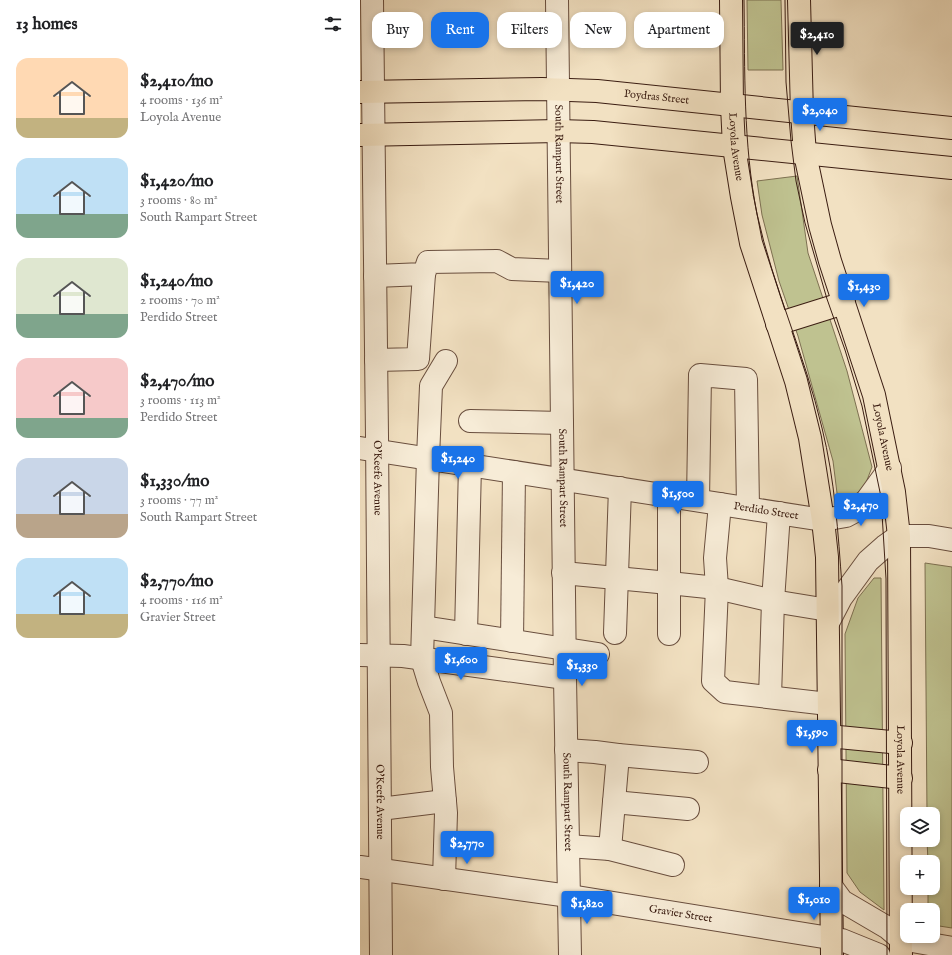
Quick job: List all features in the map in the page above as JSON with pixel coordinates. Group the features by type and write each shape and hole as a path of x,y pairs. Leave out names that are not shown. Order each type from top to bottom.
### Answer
{"main road":[{"name":"Loyola Avenue","path":"731,0 734,147 751,243 796,381 810,438 823,520 827,557 828,736 832,946"},
{"name":"Loyola Avenue","path":"799,0 802,113 806,154 822,232 830,261 874,395 890,468 899,536 901,947"},
{"name":"Poydras Street","path":"367,92 558,90 597,92 952,128"},
{"path":"367,135 558,131 593,132 952,168"},
{"path":"777,324 844,303"},
{"path":"828,736 901,743"},
{"path":"829,770 900,778"}],"street":[{"name":"O'Keefe Avenue","path":"372,0 367,92 367,135 376,276 376,360 368,387 369,655 380,809 370,868 381,955"},
{"name":"South Rampart Street","path":"557,0 564,649 570,955"},
{"path":"376,360 418,359 424,274 428,262 497,261 512,269 560,271"},
{"path":"376,276 424,274"},
{"path":"444,879 446,813 441,713 422,659 431,386 446,361"},
{"path":"698,500 700,375 746,379 748,508"},
{"path":"470,421 562,423"},
{"name":"Perdido Street","path":"369,449 823,520 846,516 861,508 890,468"},
{"path":"466,634 470,465"},
{"path":"512,641 514,472"},
{"path":"615,633 620,488"},
{"path":"669,496 670,634"},
{"path":"720,504 715,558 717,588 713,681 725,692 828,704"},
{"path":"770,697 773,601 779,513"},
{"path":"563,573 717,588 828,616 868,562 885,546 899,536 929,536 952,540"},
{"path":"424,627 598,654"},
{"path":"369,655 403,656 565,678"},
{"path":"566,750 696,762"},
{"path":"610,849 618,755"},
{"path":"380,809 445,801"},
{"path":"614,802 688,809"},
{"path":"568,846 610,849 674,865"},
{"name":"Gravier Street","path":"370,868 569,896 832,946 842,940 879,955"},
{"path":"830,886 842,901 888,928 901,947 952,948"}],"green space":[{"path":"747,0 781,0 783,70 748,70"},
{"path":"797,176 808,253 847,371 872,467 864,488 850,498 838,501 833,461 798,336 779,281 762,215 757,181"},
{"path":"925,563 952,567 952,928 940,926 940,903 928,903 928,895 940,895 940,855 928,855 927,847 940,847 940,807 927,807"},
{"path":"874,578 881,578 884,910 860,892 847,873 845,634 858,598"}],"tram line":[{"path":"744,0 747,134 752,187 764,241 815,401 830,467 835,507 842,586 842,955"},
{"path":"785,0 786,82 796,181 805,223 827,299 845,350 862,406 881,497 886,579 887,955"}]}
